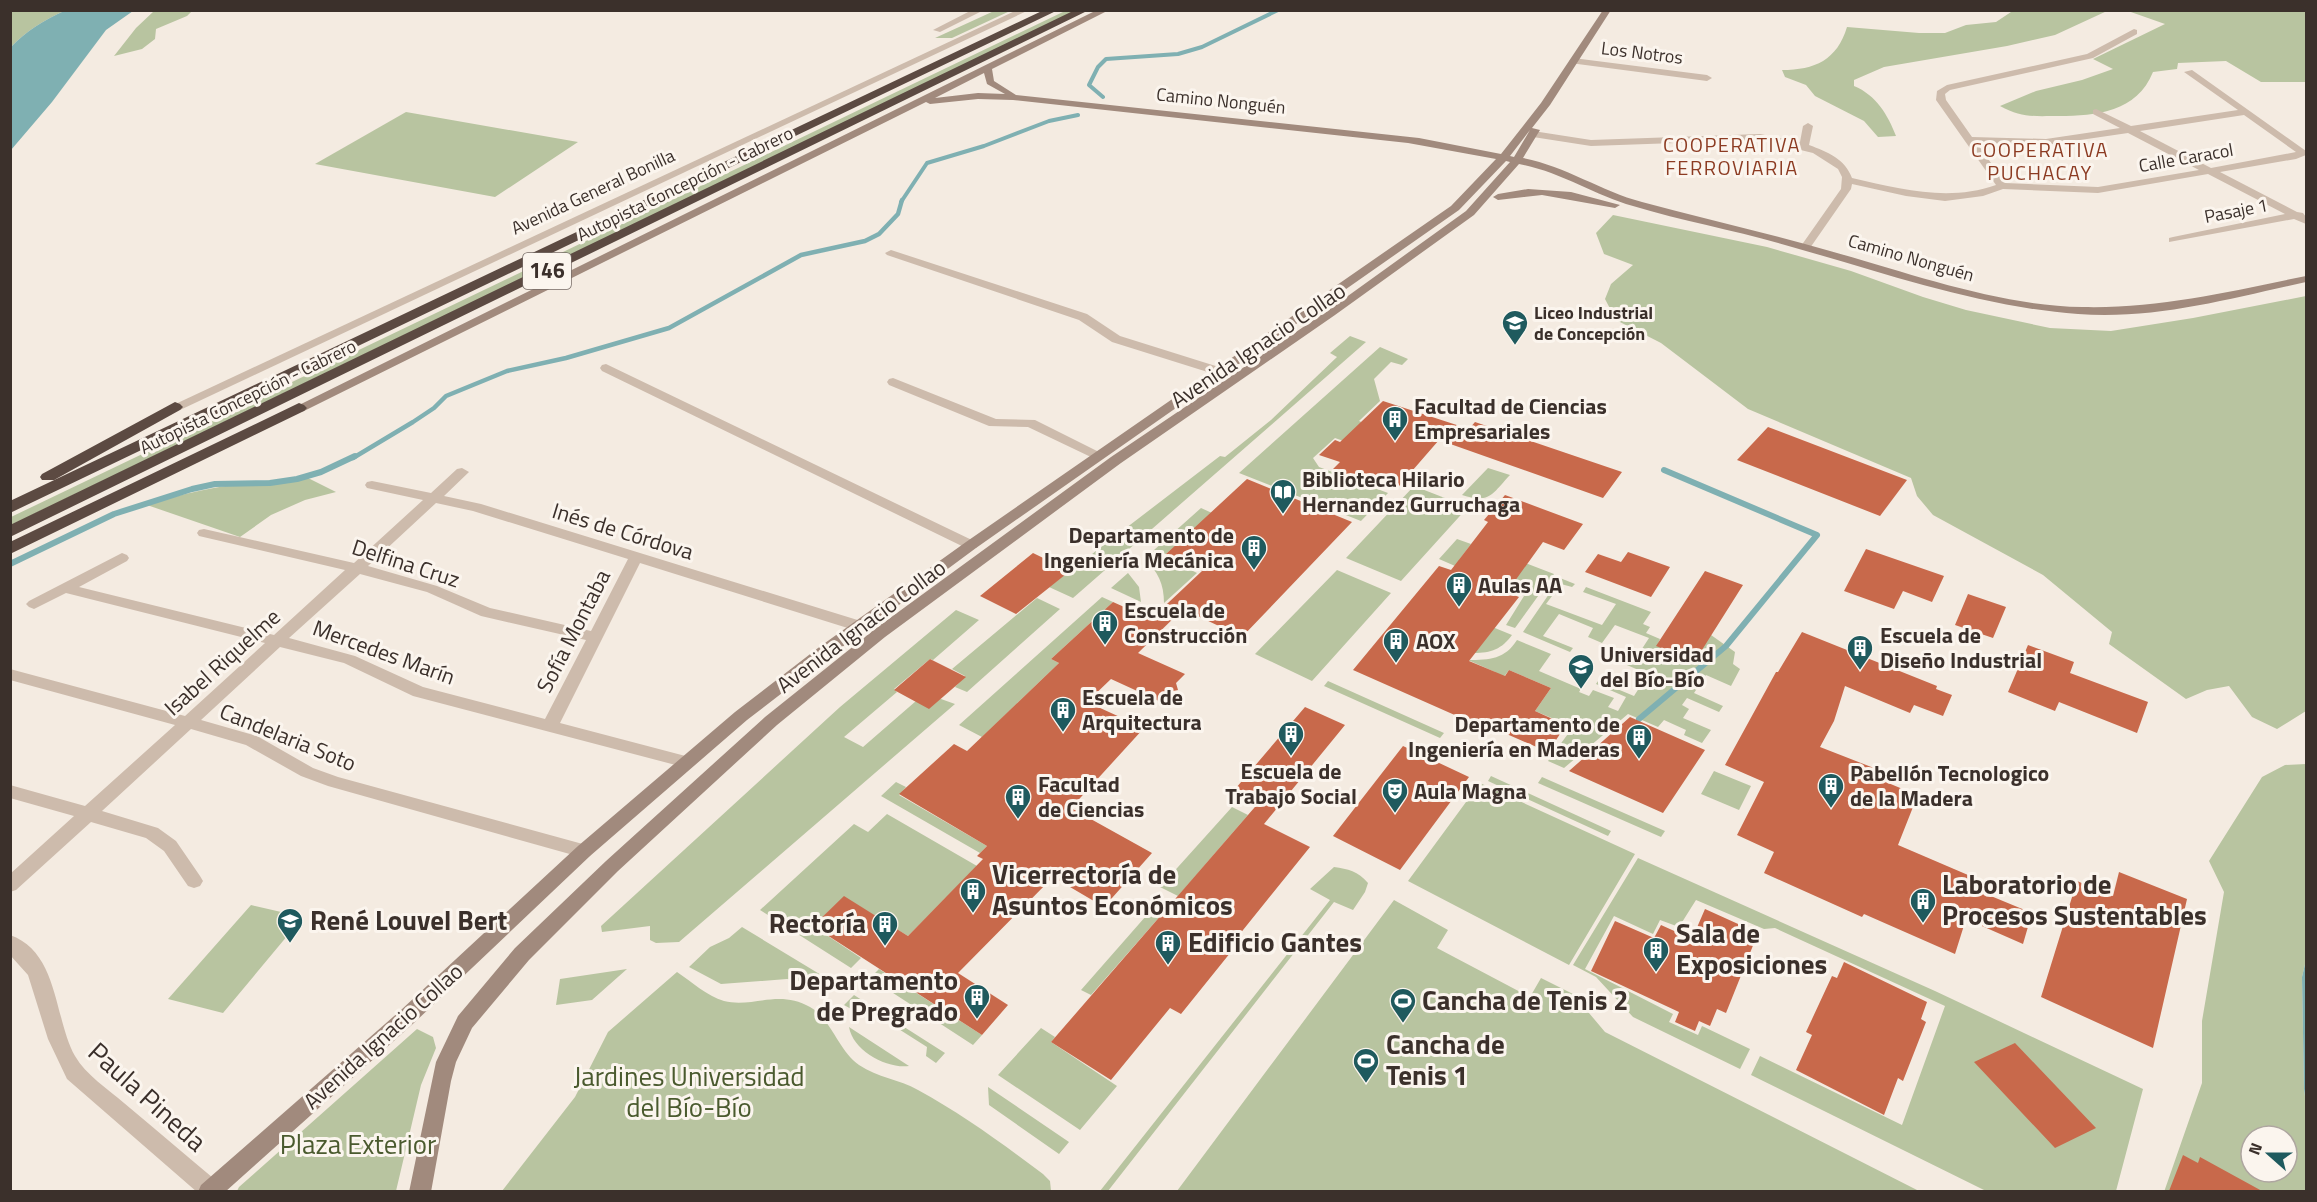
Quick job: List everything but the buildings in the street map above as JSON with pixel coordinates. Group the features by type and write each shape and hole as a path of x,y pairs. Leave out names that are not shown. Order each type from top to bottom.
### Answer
{"highway":[{"name":"Autopista Concepción - Cabrero","path":"10,507 1053,10"},
{"name":"Autopista Concepción - Cabrero","path":"10,532 1084,10"},
{"path":"10,498 176,407"},
{"path":"10,549 298,408"}],"main road":[{"path":"298,408 1105,10"},
{"name":"Avenida Ignacio Collao","path":"420,1191 446,1062 465,1022 522,954 612,866 771,721 880,633 1116,460 1331,313 1470,213 1490,193 1509,157 1607,10"},
{"name":"Camino Nonguén","path":"987,69 987,78 994,86 1006,92 1030,98"},
{"name":"Camino Nonguén","path":"915,104 978,96 1030,98 1409,140 1509,157 1543,165 1615,197 1806,246 1971,294 2020,304 2079,311 2126,311 2179,305 2307,279"},
{"name":"Avenida Ignacio Collao","path":"210,1191 408,1016 584,851 759,703 859,626 971,545 1455,208 1533,134 1545,105"},
{"path":"1470,213 1517,186 1574,178"},
{"path":"1498,196 1519,191 1544,191 1677,214"}],"street":[{"path":"938,30 980,10"},
{"name":"Avenida General Bonilla","path":"176,407 1025,10"},
{"path":"1848,180 1936,199 1970,197 2002,186 1939,98 1942,90 2090,56 2134,32"},
{"name":"Los Notros","path":"1573,61 1707,78"},
{"path":"2189,72 2245,112"},
{"path":"2096,112 2208,171 2301,214 2307,221"},
{"path":"1969,140 2046,142 2245,112"},
{"name":"Calle Caracol","path":"2002,186 2089,191 2296,156 2302,153 2245,112"},
{"path":"1804,146 1808,126"},
{"path":"1533,134 1591,143 1752,137 1776,139 1804,146 1837,163 1845,171 1848,180 1846,189 1806,246"},
{"name":"Pasaje 1","path":"2173,240 2301,214"},
{"path":"891,253 1083,317 1101,330 1108,346 1213,375"},
{"path":"606,368 971,545"},
{"path":"893,382 994,423 1030,423 1098,455"},
{"name":"Isabel Riquelme","path":"10,885 462,472"},
{"name":"Inés de Córdova","path":"372,485 434,497 496,513 859,626"},
{"name":"Delfina Cruz","path":"204,533 357,568 417,584 486,612 595,637"},
{"name":"Sofía Montaba","path":"550,726 636,557"},
{"path":"34,604 122,558"},
{"name":"Mercedes Marín","path":"65,588 348,659 392,683 419,693 687,762"},
{"name":"Candelaria Soto","path":"10,674 251,740 295,766 334,783 584,851"},
{"path":"10,790 140,829 162,839 176,852 194,881"},
{"name":"Paula Pineda","path":"10,943 21,950 36,966 63,1054 74,1073 210,1191"}],"green space":[{"path":"2014,10 2107,11 2055,35 2007,46 1884,67 1854,80 1854,86 1869,95 1880,106 1896,136 1878,137 1864,121 1815,96 1806,85 1785,77 1782,70 1805,68 1823,61 1837,48 1847,27 1945,33 1966,25 1996,22"},
{"path":"11,11 64,11 36,26 11,47"},
{"path":"154,11 192,11 187,16 156,29 155,39 142,49 114,56 136,28"},
{"path":"994,11 1010,11 952,38 935,38"},
{"path":"1065,11 1075,11 11,525 11,517"},
{"path":"2128,11 2306,11 2306,82 2261,82 2226,61 2178,63 2177,69 2153,72 2137,96 2126,104 2101,113 2035,116 2015,113 2000,106 2036,91 2082,80 2113,69 2093,59 2165,24"},
{"path":"406,112 578,142 495,197 315,164"},
{"path":"1613,215 1767,247 1851,271 1966,310 2050,328 2111,331 2306,296 2306,711 2277,729 2252,717 2229,686 2207,690 2186,699 2109,644 2112,632 2043,575 1933,515 1917,496 1911,478 1748,409 1661,343 1616,320 1605,299 1611,284 1633,265 1604,254 1596,233"},
{"path":"1350,336 1366,342 1073,598 1049,587 1220,456 1225,457 1271,420 1337,357 1330,353"},
{"path":"1380,347 1408,359 1402,365 1391,362 1374,379 1380,401 1359,421 1368,425 1349,443 1335,438 1313,458 1319,467 1388,493 1361,521 1239,473"},
{"path":"1488,468 1510,475 1490,496 1471,498 1462,495"},
{"path":"308,478 336,492 305,500 271,515 240,537 147,505 227,486"},
{"path":"1414,486 1468,507 1401,581 1346,558"},
{"path":"1201,508 1212,513 1166,554 1154,550"},
{"path":"1457,539 1471,544 1459,560 1528,564 1554,574 1515,628 1506,625 1524,596 1439,559"},
{"path":"1153,551 1197,573 1164,603 1159,578 1144,559"},
{"path":"1337,570 1391,593 1312,681 1255,654"},
{"path":"1128,573 1139,587 1141,602 1111,588"},
{"path":"1560,578 1575,584 1572,587 1561,584 1546,604 1602,625 1616,604 1583,592 1586,587 1651,612 1643,624 1650,627 1646,633 1660,639 1657,646 1711,635 1735,652 1733,664 1740,669 1731,686 1706,675 1694,693 1723,706 1719,712 1687,698 1682,705 1689,709 1683,718 1711,730 1702,743 1684,735 1686,730 1664,720 1658,727 1628,714 1564,768 1548,761 1573,727 1535,711 1551,688 1509,670 1488,698 1479,694 1495,672 1468,660 1483,660 1502,655 1517,640 1551,654 1539,671 1581,689 1579,692 1589,696 1593,690 1614,698 1608,707 1618,711 1626,697 1596,684 1598,681 1634,696 1648,674 1615,660 1620,652 1636,658 1649,638 1615,625 1602,643 1588,637 1593,628 1559,614 1543,636 1573,648 1570,652 1523,632"},
{"path":"1102,597 1113,602 1051,659 1059,663 982,737 959,725"},
{"path":"1037,598 1060,609 967,692 955,687 965,676 952,669"},
{"path":"956,610 979,620 933,660 930,659 894,689 897,692 844,737 863,747 916,701 941,699 955,704 679,942 656,943 650,940 650,926 602,932 601,926 840,707"},
{"path":"1468,617 1512,635 1496,649 1474,653"},
{"path":"1328,681 1444,733 1440,738 1324,686"},
{"path":"2306,764 2306,960 2302,977 2306,1191 2164,1192 2202,1083 2202,1021 2224,892 2209,861 2262,777 2285,765"},
{"path":"1714,771 1751,786 1739,810 1701,794"},
{"path":"1491,776 1611,831 1608,836 1488,781"},
{"path":"1542,777 1665,831 1661,837 1538,783"},
{"path":"896,782 906,787 899,795 987,846 980,853 881,796"},
{"path":"1480,783 1635,854 1569,965 1408,881"},
{"path":"1232,807 1248,815 1178,896 1160,887"},
{"path":"887,814 977,866 908,936 844,897 813,926 861,958 851,968 760,910 854,824 868,832"},
{"path":"1638,858 1935,991 2143,1089 2116,1191 1986,1191 1751,1075 1760,1056 1902,1125 1945,1006 1775,928 1764,929 1696,900 1679,927 1660,920 1653,934 1614,916 1585,969 1673,1014 1669,1022 1698,1035 1702,1026 1750,1049 1740,1069 1633,1017 1596,977 1573,965"},
{"path":"1334,867 1352,871 1368,883 1353,910 1334,902 1108,1191 1100,1191 1330,900 1310,889"},
{"path":"1394,900 1448,930 1437,948 1530,997 1541,978 1573,994 1605,1032 1919,1191 1177,1191"},
{"path":"251,905 303,917 223,1013 168,999"},
{"path":"1153,908 1163,913 1091,995 1081,990"},
{"path":"742,927 836,984 826,993 804,982 787,979 721,984 689,967 710,947 729,938"},
{"path":"627,969 592,1000 556,1005 560,979"},
{"path":"879,969 982,1035 973,1045 870,978"},
{"name":"Jardines Universidad del Bío-Bío","path":"677,972 724,1001 735,1003 788,999 810,1007 824,1019 852,1059 859,1065 874,1073 911,1086 966,1119 1043,1174 1050,1181 1051,1191 502,1191 575,1097 608,1032"},
{"path":"854,995 945,1053 936,1063 926,1056 927,1047 864,1007 853,1010 844,1005"},
{"path":"849,1027 909,1066 891,1065 872,1057 857,1044"},
{"path":"1041,1028 1055,1037 1051,1042 1117,1086 1080,1130 998,1075"},
{"name":"Plaza Exterior","path":"417,1029 433,1037 436,1048 421,1085 396,1191 237,1191 239,1187"},
{"path":"988,1087 1069,1142 1059,1154 989,1105"}],"water":[{"path":"64,11 133,11 106,30 52,102 11,150 11,47 36,26"},
{"path":"2306,960 2306,1103 2302,977"}],"waterway":[{"path":"1103,97 1089,85 1098,67 1106,59 1178,54 1202,47 1278,10"},
{"path":"902,201 927,163 984,146 1049,121 1078,115"},
{"path":"353,458 413,422 434,408 446,396 507,371 566,358 669,328 801,255 865,241 879,234 898,214 902,201"},
{"path":"10,564 114,514 192,489 215,484 270,483 297,479 321,472 355,456"},
{"path":"1639,719 1726,646 1817,535 1664,470"}],"place":[{"name":"Liceo Industrial de Concepción","path":"1515,346"},
{"name":"Facultad de Ciencias Empresariales","path":"1395,442"},
{"name":"Biblioteca Hilario Hernandez Gurruchaga","path":"1283,515"},
{"name":"Departamento de Ingeniería Mecánica","path":"1254,571"},
{"name":"Aulas AA","path":"1459,608"},
{"name":"Escuela de Construcción","path":"1105,646"},
{"name":"AOX","path":"1396,664"},
{"name":"Escuela de Diseño Industrial","path":"1860,671"},
{"name":"Universidad del Bío-Bío","path":"1581,690"},
{"name":"Escuela de Arquitectura","path":"1063,733"},
{"name":"Escuela de Trabajo Social","path":"1291,757"},
{"name":"Departamento de Ingeniería en Maderas","path":"1639,760"},
{"name":"Pabellón Tecnologico de la Madera","path":"1831,809"},
{"name":"Aula Magna","path":"1395,814"},
{"name":"Facultad de Ciencias","path":"1018,820"},
{"name":"Vicerrectoría de Asuntos Económicos","path":"973,914"},
{"name":"Laboratorio de Procesos Sustentables","path":"1923,924"},
{"name":"René Louvel Bert","path":"290,944"},
{"name":"Rectoría","path":"885,947"},
{"name":"Edificio Gantes","path":"1168,966"},
{"name":"Sala de Exposiciones","path":"1656,973"},
{"name":"Departamento de Pregrado","path":"977,1020"},
{"name":"Cancha de Tenis 2","path":"1403,1024"},
{"name":"Cancha de Tenis 1","path":"1366,1084"}],"district":[{"name":"COOPERATIVA FERROVIARIA","path":"1732,156"},
{"name":"COOPERATIVA PUCHACAY","path":"2040,162"}]}
